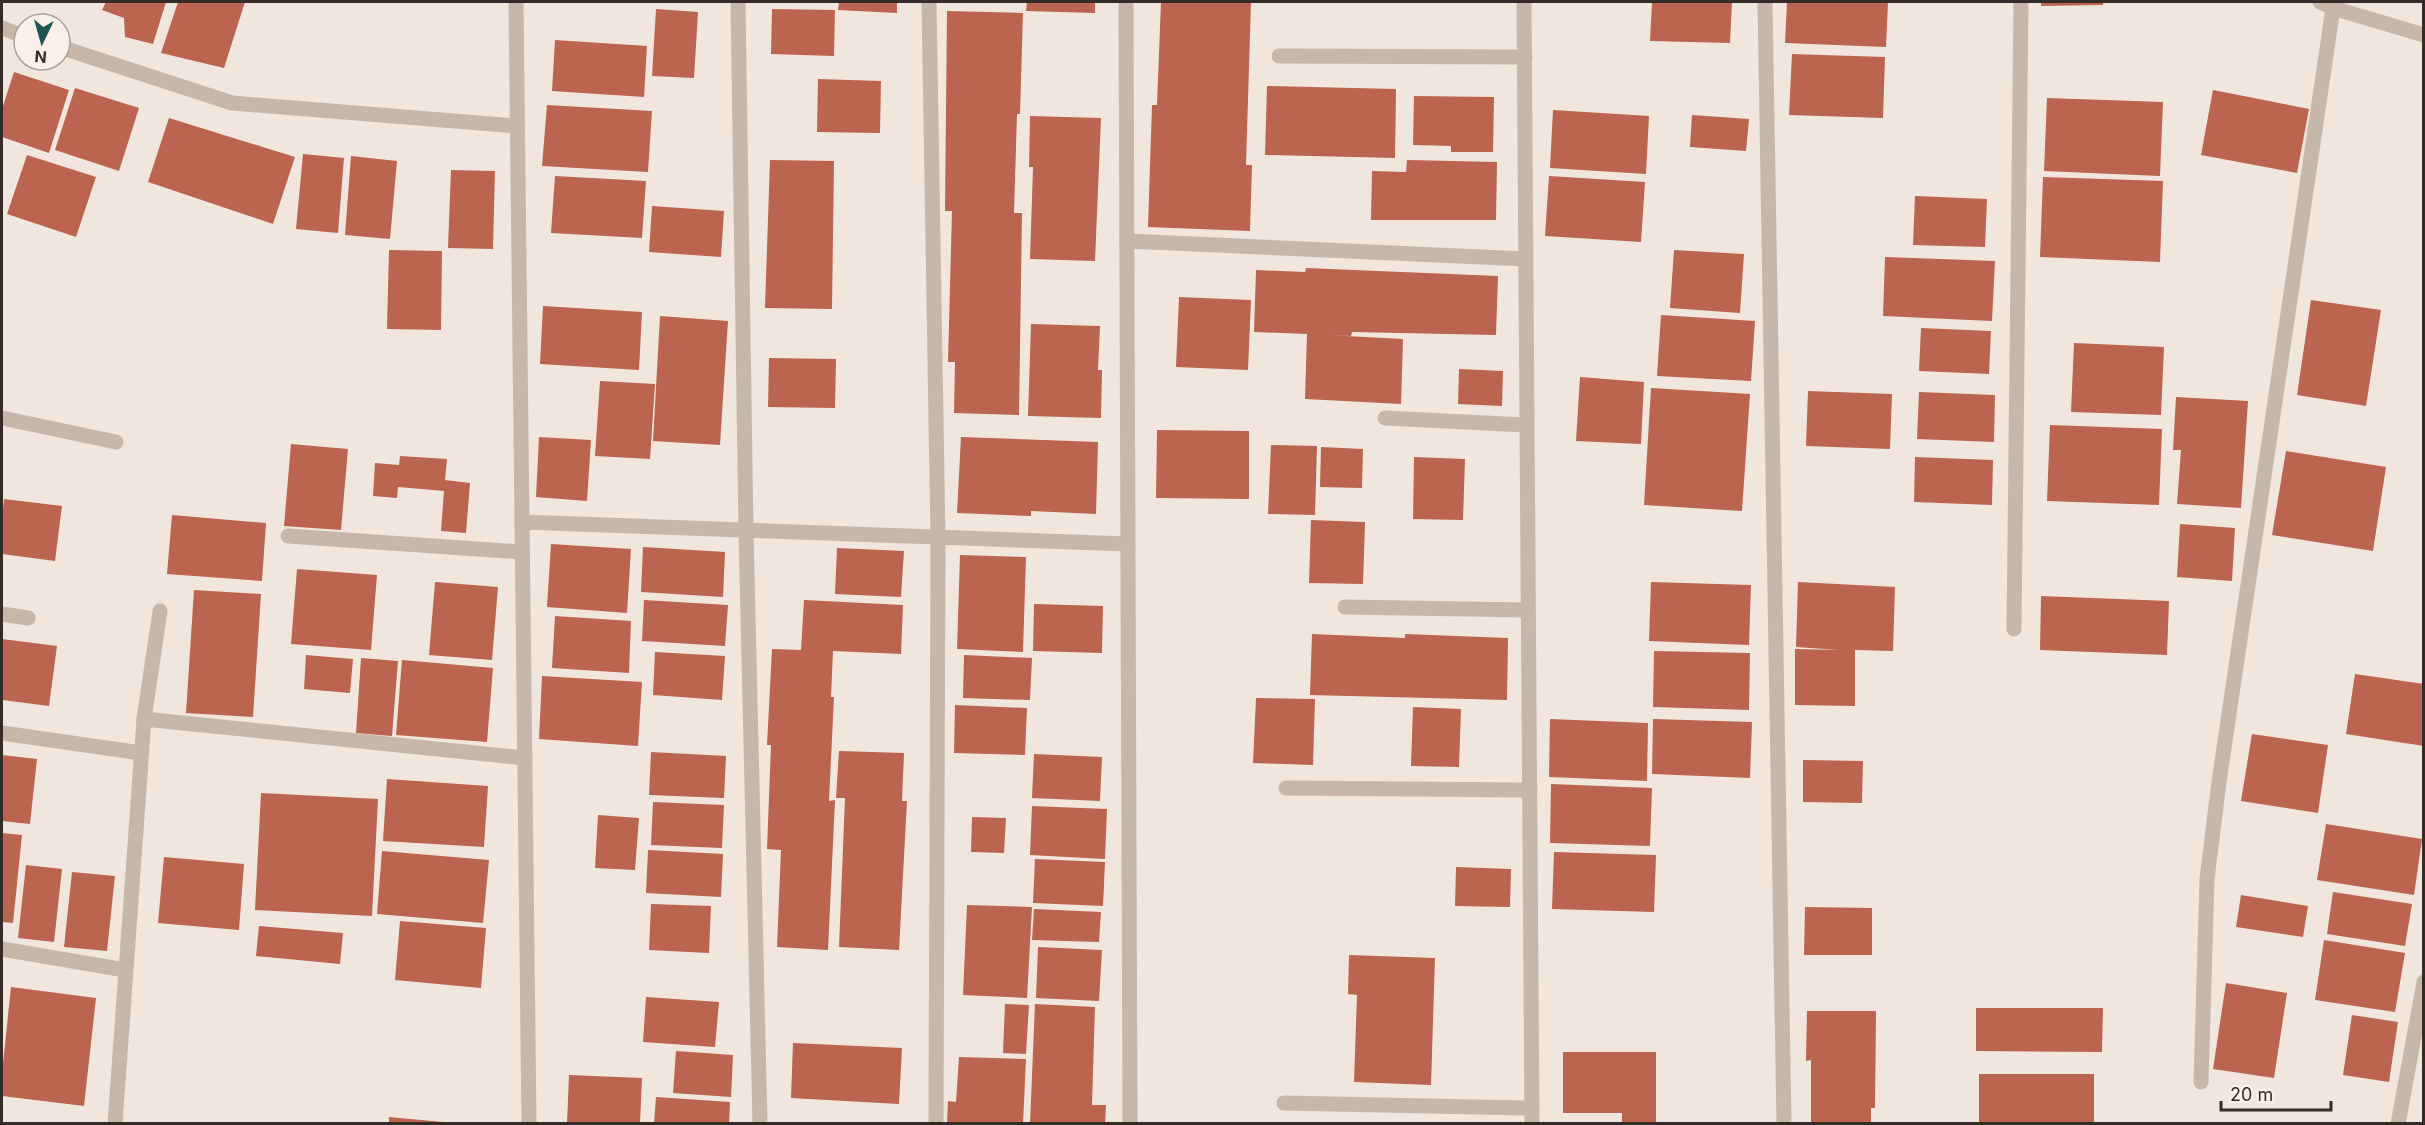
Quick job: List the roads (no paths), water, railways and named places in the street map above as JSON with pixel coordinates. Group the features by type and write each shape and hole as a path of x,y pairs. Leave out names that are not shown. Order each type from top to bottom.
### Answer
{"street":[{"path":"516,2 529,1124"},
{"path":"738,2 746,531 760,1124"},
{"path":"929,2 938,539 936,1124"},
{"path":"1126,2 1130,1124"},
{"path":"1284,1103 1532,1116 1524,2"},
{"path":"1764,2 1784,1124"},
{"path":"2014,629 2021,2"},
{"path":"2201,1082 2207,879 2330,4 2424,35"},
{"path":"72,51 232,103 517,126"},
{"path":"1279,56 1525,57"},
{"path":"1127,241 1526,259"},
{"path":"2,418 116,442"},
{"path":"1385,418 1527,425"},
{"path":"522,522 938,539 1128,544"},
{"path":"288,536 522,552"},
{"path":"1345,607 1528,610"},
{"path":"115,1124 141,753 160,610"},
{"path":"2,614 28,618"},
{"path":"144,719 525,758"},
{"path":"2,733 141,753"},
{"path":"1286,788 1530,790"},
{"path":"2,950 124,970"},
{"path":"2398,1124 2424,982"}]}
